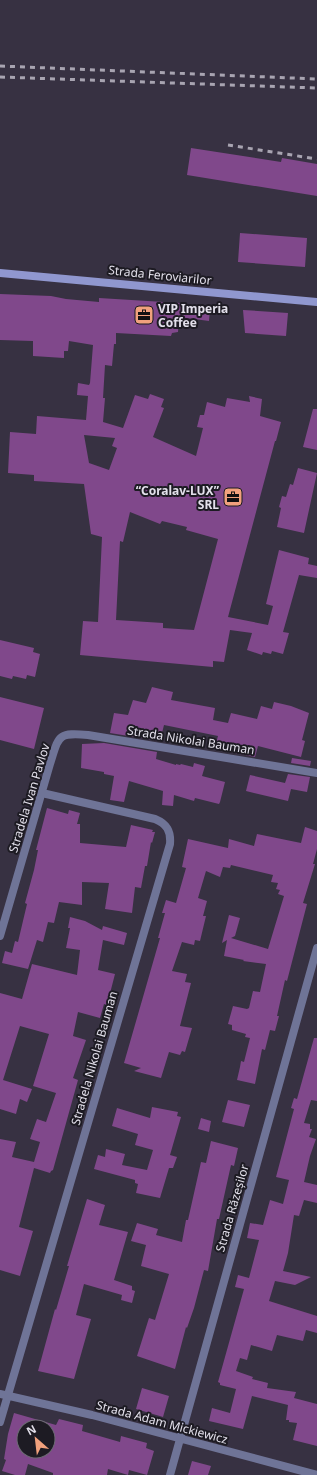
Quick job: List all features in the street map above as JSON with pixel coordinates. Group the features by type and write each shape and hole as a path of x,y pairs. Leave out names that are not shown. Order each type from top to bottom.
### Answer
{"main road":[{"name":"Strada Feroviarilor","path":"0,273 317,302"}],"street":[{"name":"Strada Nikolai Bauman","path":"62,736 71,733 317,773"},
{"name":"Stradela Ivan Pavlov","path":"0,936 56,746 62,736"},
{"name":"Stradela Nikolai Bauman","path":"0,1422 4,1395 170,844 171,836 168,828 163,822 155,819 42,794"},
{"name":"Strada Răzeșilor","path":"170,1475 317,948"},
{"name":"Strada Adam Mickiewicz","path":"4,1395 92,1416 317,1475"}],"building":[{"path":"191,148 281,162 282,158 317,164 317,196 187,175"},
{"path":"240,233 307,238 305,267 238,262"},
{"path":"0,294 51,296 99,302 99,298 180,303 180,306 210,309 209,321 179,317 178,332 172,333 171,336 116,333 116,344 114,344 112,366 105,365 103,422 123,428 135,395 148,399 150,394 164,399 161,407 164,408 153,437 196,456 203,428 197,427 200,415 204,415 207,402 225,407 227,398 250,402 249,396 262,399 260,416 281,422 228,617 268,625 273,606 266,604 279,550 309,558 308,564 317,566 317,578 299,575 283,632 289,633 283,654 272,651 271,654 263,652 262,655 247,650 252,633 230,630 224,662 213,661 213,667 80,655 83,621 98,622 102,537 91,534 84,484 34,481 34,475 8,473 10,432 36,434 37,416 86,420 88,396 77,395 78,383 89,385 90,383 93,345 69,341 68,351 64,351 64,358 33,356 33,341 0,340","holes":["84,435 115,438 112,446 117,448 109,470 89,463","130,512 160,524 162,521 187,527 186,530 218,539 194,630 163,628 163,623 116,620 120,541 123,542"]},
{"path":"243,310 288,313 286,336 245,333"},
{"path":"313,409 317,409 317,450 303,447"},
{"path":"298,468 317,473 304,533 277,527 281,508 279,507 282,496 286,497 290,484 293,485"},
{"path":"0,640 34,648 33,652 40,654 35,677 27,675 26,679 13,676 12,679 0,676"},
{"path":"152,687 173,692 171,700 215,708 213,720 228,723 231,713 257,719 261,706 272,709 274,702 291,706 309,713 302,740 305,741 301,757 258,746 255,757 230,752 215,747 218,736 164,725 160,741 110,733 114,713 128,715 133,700 146,703"},
{"path":"0,697 44,708 34,749 0,740"},
{"path":"104,743 157,752 156,759 176,765 181,764 193,767 194,763 205,766 202,776 225,782 219,804 195,798 194,801 174,795 173,806 162,805 163,791 129,781 124,802 110,800 114,776 104,774 104,772 81,768 82,744"},
{"path":"292,758 311,761 310,766 291,763"},
{"path":"288,774 310,777 307,792 291,789 288,801 246,791 250,775 285,783"},
{"path":"47,808 68,814 69,810 80,813 77,824 80,824 80,843 126,847 131,825 153,830 152,832 155,832 152,843 151,842 147,866 145,866 141,888 135,887 132,913 105,909 109,883 82,882 82,905 59,902 54,923 48,922 43,942 37,940 28,969 2,963 5,951 12,953 15,941 18,942 27,904 25,903 38,850 36,850"},
{"path":"305,827 317,831 317,849 313,864 315,864 303,903 307,904 287,981 285,980 275,1031 270,1030 265,1050 262,1049 255,1084 237,1080 241,1061 244,1062 250,1038 245,1037 246,1034 232,1030 232,1025 228,1024 233,1006 247,1009 249,1008 253,991 260,992 266,964 243,961 244,960 224,956 227,940 222,943 229,915 240,918 235,936 231,938 268,949 284,896 278,894 280,890 276,889 278,883 271,882 273,875 231,865 230,868 223,867 220,877 206,871 198,898 207,901 203,916 206,916 200,941 195,940 194,945 182,942 172,971 187,974 185,982 191,983 180,1026 192,1028 185,1052 182,1051 180,1055 169,1052 161,1078 134,1071 141,1068 124,1063 160,938 158,938 165,913 162,913 166,900 176,903 186,868 182,867 188,839 228,848 229,839 254,846 257,834 301,843"},
{"path":"70,917 85,921 102,930 103,926 127,933 124,945 103,940 98,970 115,974 107,1005 104,1004 100,1018 78,1012 73,1036 86,1040 73,1078 78,1080 53,1170 50,1173 34,1168 19,1227 33,1231 20,1276 0,1270 0,1139 16,1142 12,1157 34,1162 40,1142 30,1139 37,1119 46,1122 56,1093 33,1086 49,1034 20,1026 3,1080 32,1089 27,1102 20,1099 16,1114 0,1109 0,993 22,999 32,964 77,975 80,950 66,948 70,928 68,928"},
{"path":"314,1038 317,1038 317,1101 311,1100 304,1123 310,1124 310,1129 312,1129 309,1137 316,1139 310,1156 304,1182 317,1185 317,1203 304,1200 299,1216 294,1215 288,1253 283,1271 311,1277 295,1285 275,1281 269,1301 317,1316 317,1333 306,1330 303,1341 277,1335 272,1351 251,1345 247,1360 240,1358 236,1371 253,1377 252,1379 268,1383 267,1388 296,1392 294,1398 317,1404 317,1446 293,1440 297,1423 286,1420 288,1405 252,1396 243,1429 209,1421 212,1408 230,1413 236,1389 220,1385 218,1382 244,1289 235,1287 238,1275 249,1278 259,1240 247,1238 250,1223 263,1225 270,1200 283,1204 289,1180 276,1177 294,1109 291,1108 294,1098 297,1099"},
{"path":"228,1100 250,1105 244,1127 222,1122"},
{"path":"152,1107 178,1112 177,1116 181,1117 170,1155 177,1157 173,1168 169,1168 160,1198 136,1193 138,1184 135,1183 135,1180 94,1169 98,1155 105,1157 106,1149 125,1154 122,1165 147,1170 153,1150 135,1145 138,1134 112,1126 117,1108 150,1118"},
{"path":"201,1118 211,1121 209,1132 198,1129"},
{"path":"211,1141 238,1148 234,1166 231,1165 219,1219 217,1219 208,1271 204,1270 194,1308 187,1328 186,1327 175,1369 137,1356 149,1318 155,1320 169,1274 141,1266 146,1245 131,1241 137,1223 158,1229 156,1235 182,1242 201,1162 206,1163"},
{"path":"87,1199 105,1205 99,1225 128,1232 114,1280 132,1286 132,1290 135,1291 132,1303 121,1300 122,1295 84,1284 76,1315 91,1319 74,1379 38,1371"},
{"path":"142,1388 169,1396 163,1417 136,1409"},
{"path":"14,1413 35,1419 16,1419 16,1459 56,1459 56,1425 59,1419 83,1425 82,1431 120,1442 121,1436 147,1443 146,1448 154,1451 147,1475 129,1470 128,1475 108,1469 107,1475 53,1475 53,1473 28,1464 25,1475 15,1475 2,1471 6,1460 4,1459 8,1434"},
{"path":"192,1461 211,1466 208,1475 188,1475"}],"railway":[{"path":"0,66 317,79"},
{"path":"0,77 317,88"},
{"path":"228,145 317,159"}],"place":[{"name":"VIP Imperia Coffee","path":"144,315"},
{"name":"“Coralav-LUX” SRL","path":"233,497"}]}
